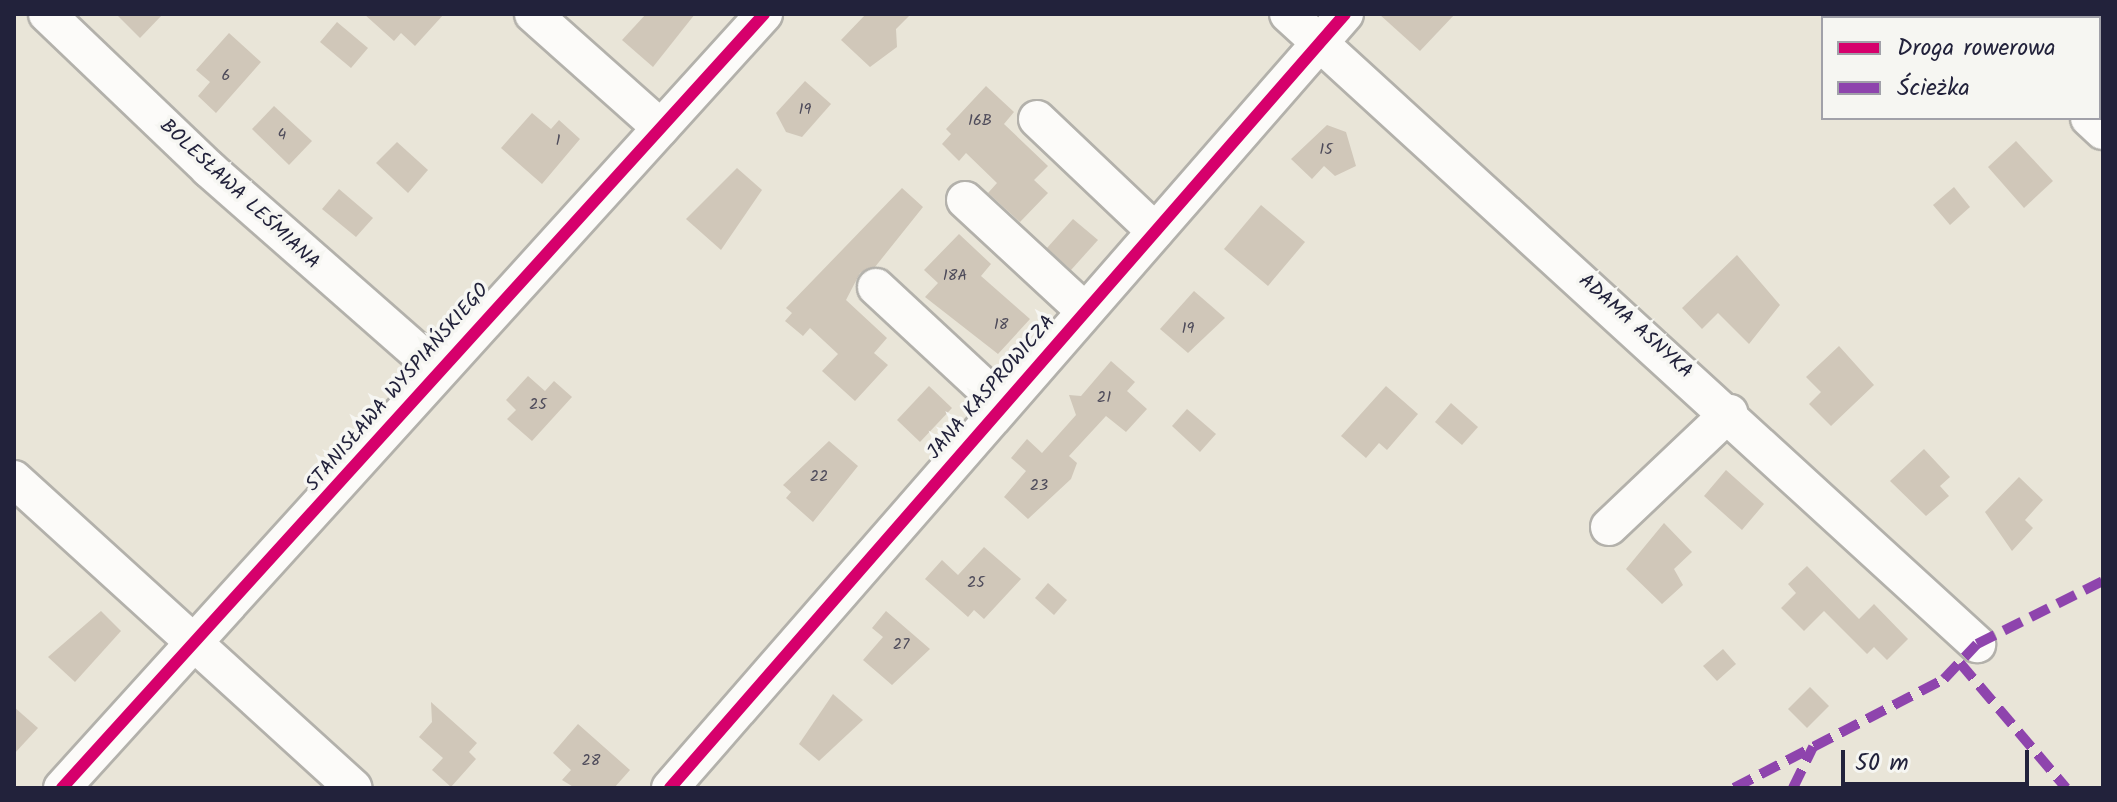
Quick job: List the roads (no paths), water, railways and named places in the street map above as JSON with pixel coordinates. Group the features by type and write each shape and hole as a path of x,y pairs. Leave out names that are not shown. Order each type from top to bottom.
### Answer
{"street":[{"name":"BOLESŁAWA LEŚMIANA","path":"47,14 209,169 437,369"},
{"path":"533,14 661,128"},
{"name":"STANISŁAWA WYSPIAŃSKIEGO","path":"62,788 195,648 437,369 764,14"},
{"name":"ADAMA ASNYKA","path":"1288,14 1729,413 1977,644"},
{"name":"JANA KASPROWICZA","path":"670,788 1345,14"},
{"path":"1037,119 1155,231"},
{"path":"965,200 1085,311"},
{"path":"876,287 1003,405"},
{"path":"1609,527 1729,413"},
{"path":"14,479 195,648 353,788"}]}
